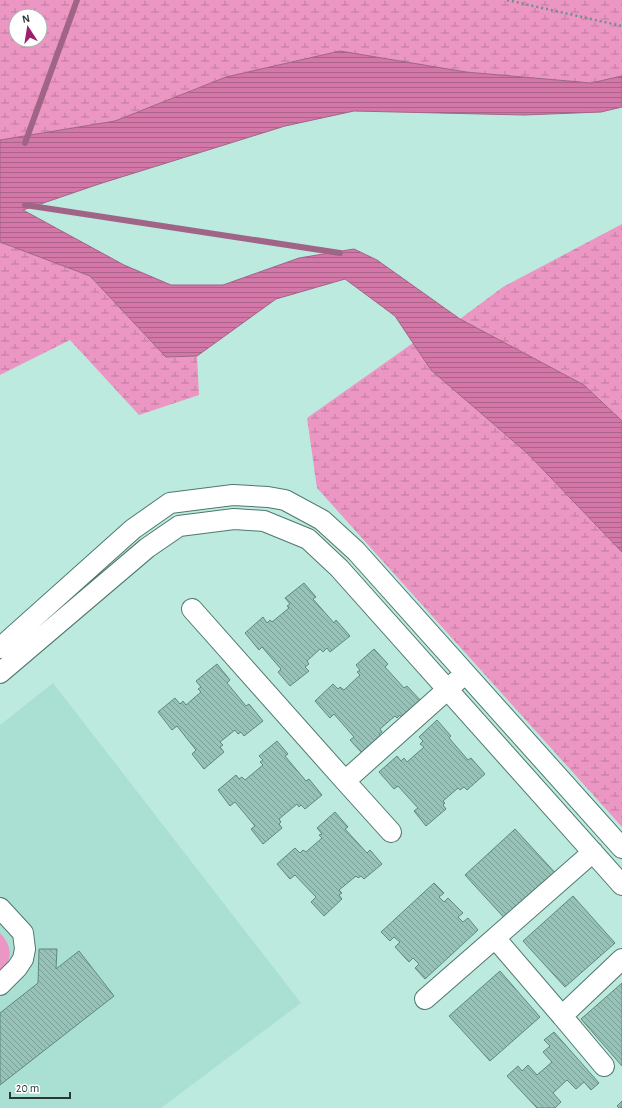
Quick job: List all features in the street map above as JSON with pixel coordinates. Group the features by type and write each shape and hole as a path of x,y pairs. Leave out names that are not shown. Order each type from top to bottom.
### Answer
{"street":[{"path":"0,648 133,529 170,503 233,495 268,497 285,500 322,520 356,551 622,848"},
{"path":"264,521 268,497"},
{"path":"0,673 147,548 179,526 234,519 264,521 308,539 339,568 622,885"},
{"path":"192,609 391,832"},
{"path":"345,781 466,674"},
{"path":"425,999 593,852"},
{"path":"0,908 23,933 25,949 23,959 18,968 0,985"},
{"path":"496,938 604,1066"},
{"path":"562,1016 622,959"}],"path":[{"path":"507,0 622,26"}],"shaded area":[{"path":"340,51 466,72 591,83 622,76 622,107 601,112 524,115 354,111 285,126 99,184 23,210 124,265 171,285 223,285 299,258 354,249 377,260 460,319 584,385 622,421 622,552 527,453 431,370 395,316 345,279 276,299 197,356 166,357 90,276 0,242 0,140 115,121 226,77"},
{"path":"53,683 301,1003 161,1108 0,1108 0,725"}],"green space":[{"path":"0,0 622,0 622,76 591,83 466,72 226,77 115,121 0,140"},
{"path":"622,224 622,421 584,385 460,319 503,287"},
{"path":"0,242 90,276 166,357 197,356 199,395 139,415 70,340 0,375"},
{"path":"413,343 431,370 527,453 622,552 622,827 317,488 307,418"},
{"path":"0,933 7,942 10,954 8,962 0,972"}],"building":[{"path":"304,583 316,597 313,599 334,623 336,620 350,636 330,652 327,648 323,652 320,649 307,661 309,664 305,667 309,671 290,686 278,672 281,669 262,647 259,650 245,633 263,617 267,623 270,620 272,622 289,608 287,606 290,604 285,598"},
{"path":"374,649 388,664 385,667 404,688 407,686 422,702 403,719 400,715 397,718 395,716 380,729 382,732 379,734 382,737 363,754 350,740 354,737 334,714 330,718 315,701 333,684 338,689 340,687 344,690 360,675 357,672 360,670 356,665"},
{"path":"217,664 230,680 227,683 246,706 249,704 263,721 244,736 241,732 238,734 235,730 220,742 223,745 220,747 224,752 204,769 192,754 196,750 177,726 172,730 158,712 175,698 180,704 183,701 186,705 201,692 198,689 201,687 196,681"},
{"path":"437,720 451,736 449,738 468,760 471,758 485,774 467,790 464,787 460,790 458,788 443,801 445,803 443,805 446,809 426,826 414,811 418,808 398,786 394,789 379,772 397,756 401,761 404,758 407,762 424,747 420,744 423,741 419,737"},
{"path":"277,741 288,754 285,756 306,781 309,779 322,795 305,809 301,805 299,807 297,804 279,819 281,822 279,824 282,828 263,844 251,829 255,826 235,802 230,806 218,790 236,775 239,779 242,777 245,780 263,765 260,762 263,760 259,756"},
{"path":"335,812 348,827 345,829 367,853 370,850 382,864 364,879 361,876 358,878 356,876 339,890 342,893 339,895 342,899 324,916 311,902 316,897 295,875 290,879 277,864 295,848 300,853 303,850 306,852 322,838 319,835 322,834 317,828"},
{"path":"515,829 558,876 508,922 465,875"},
{"path":"434,883 444,893 439,897 444,902 448,898 463,913 458,917 463,922 468,918 478,930 425,979 415,968 419,964 413,958 409,962 395,947 400,942 394,937 390,941 381,932"},
{"path":"573,896 615,943 565,987 523,941"},
{"path":"39,949 57,949 56,969 79,951 114,996 0,1085 0,1013 38,983"},
{"path":"500,971 540,1017 490,1061 449,1016"},
{"path":"622,983 622,1066 581,1019"},
{"path":"554,1032 599,1083 591,1090 584,1082 576,1089 567,1080 553,1093 561,1102 555,1108 537,1108 507,1076 518,1066 522,1071 528,1065 537,1075 552,1062 543,1052 550,1046 544,1040"},
{"path":"622,1101 622,1108 619,1108 617,1106"}],"waterway":[{"path":"25,143 77,0"},
{"path":"25,205 340,253"}]}
